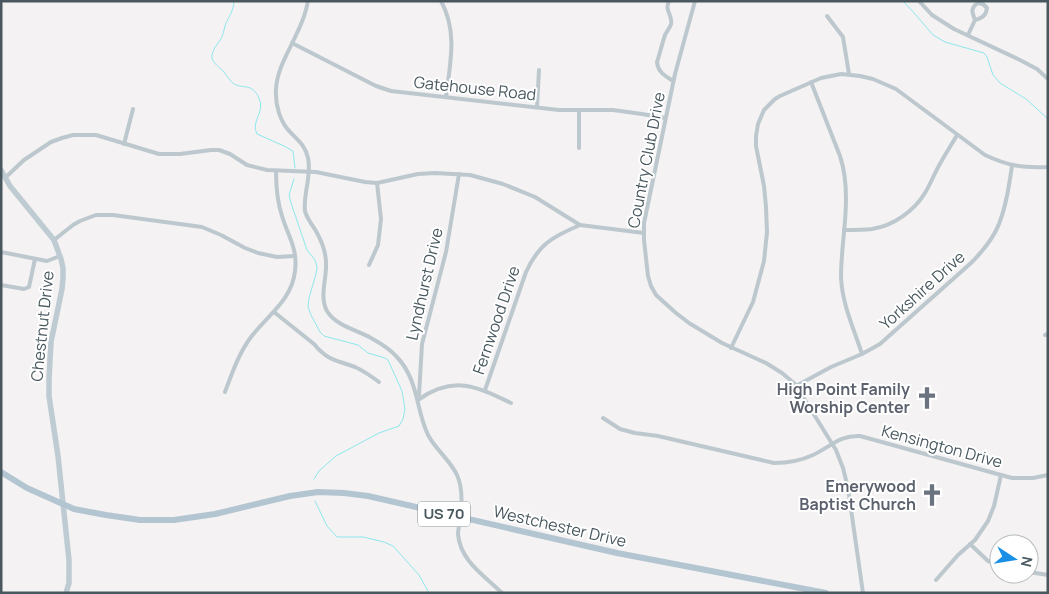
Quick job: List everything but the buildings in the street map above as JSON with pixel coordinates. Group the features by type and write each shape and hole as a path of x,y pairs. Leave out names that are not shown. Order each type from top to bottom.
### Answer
{"main road":[{"name":"Westchester Drive","path":"1,472 27,488 74,509 140,520 174,520 215,514 290,496 318,492 344,493 388,500 616,553 826,593"}],"street":[{"path":"308,1 306,13 298,33 278,75 276,103 280,116 306,150 309,161 305,210 308,220 320,238 325,254 323,296 327,310 338,323 372,338 391,351 404,367 414,385 429,435 437,449 455,471 461,486 462,508 458,533 462,548 466,557 475,568 502,593"},
{"path":"441,1 452,32 452,53 446,97"},
{"path":"670,1 667,9 671,25 666,33 657,67 660,72 674,81"},
{"name":"Country Club Drive","path":"695,1 665,118 644,223 650,286 676,313 689,323 731,348 766,363 782,373 796,386 836,450 843,468 848,488 863,593"},
{"path":"919,1 932,15 954,29 1036,69 1048,79"},
{"path":"968,35 975,20 972,11 973,6 978,3 983,4 987,8 986,14 982,18 975,20"},
{"path":"827,16 843,37 849,74"},
{"name":"Gatehouse Road","path":"292,44 376,86 391,91 559,110 613,110 665,118"},
{"path":"537,107 539,70"},
{"path":"731,348 753,302 765,256 767,232 766,207 756,146 758,124 764,110 780,96 821,78 841,74 873,79 896,90 985,155 998,162 1012,166 1048,167"},
{"path":"811,82 844,167 846,183 841,268 842,288 844,302 862,354"},
{"path":"124,144 133,109"},
{"path":"578,148 579,110"},
{"path":"6,177 24,160 51,142 83,134 96,135 164,154 219,150 230,154 247,165 267,170 316,172 365,182 377,183 418,174 470,175 518,189 535,197 580,225 644,233"},
{"path":"844,230 879,227 895,221 909,212 925,193 957,135"},
{"name":"Yorkshire Drive","path":"796,386 880,344 971,263 983,250 999,225 1008,192 1012,166"},
{"name":"Chestnut Drive","path":"1,170 10,186 54,240 60,256 64,278 51,342 49,396 58,456 69,560 69,582 66,593"},
{"path":"225,392 235,364 251,337 284,300 292,285 295,273 295,256 292,240 282,219 278,204 276,171"},
{"name":"Lyndhurst Drive","path":"418,400 422,344 446,252 459,174"},
{"path":"369,265 378,245 381,219 377,183"},
{"path":"54,240 80,221 96,215 113,215 202,228 258,253 277,257 295,256"},
{"name":"Fernwood Drive","path":"485,390 531,260 547,242 559,234 580,225"},
{"path":"1,252 47,261 60,256"},
{"path":"1,285 24,289 28,287 35,259"},
{"path":"274,312 329,358 368,373 379,382"},
{"path":"418,400 433,391 450,386 466,386 485,390 511,403"},
{"name":"Kensington Drive","path":"603,418 620,429 635,433 658,436 774,463 788,463 802,459 814,455 846,437 860,436 1001,475 1022,479 1048,475"},
{"path":"936,580 958,555 975,540 988,521 994,506 1001,475"},
{"path":"970,544 989,561"}],"waterway":[{"path":"234,1 222,37 215,47 212,58 215,64 234,84 254,90 261,103 255,125 257,134 293,151 295,168"},
{"path":"903,1 933,35 945,42 984,53 993,75 1000,83 1026,99 1048,119"},
{"path":"294,179 289,195 291,203 307,250 315,260 317,267 309,298 308,307 311,315 324,336 358,345 368,353 388,360 402,391 405,409 399,426 379,433 336,456 319,471 314,479"},
{"path":"315,501 327,526 337,537 363,537 393,546 419,575 429,593"}],"place":[{"name":"High Point Family Worship Center","path":"927,398"},
{"name":"Emerywood Baptist Church","path":"932,495"}]}
